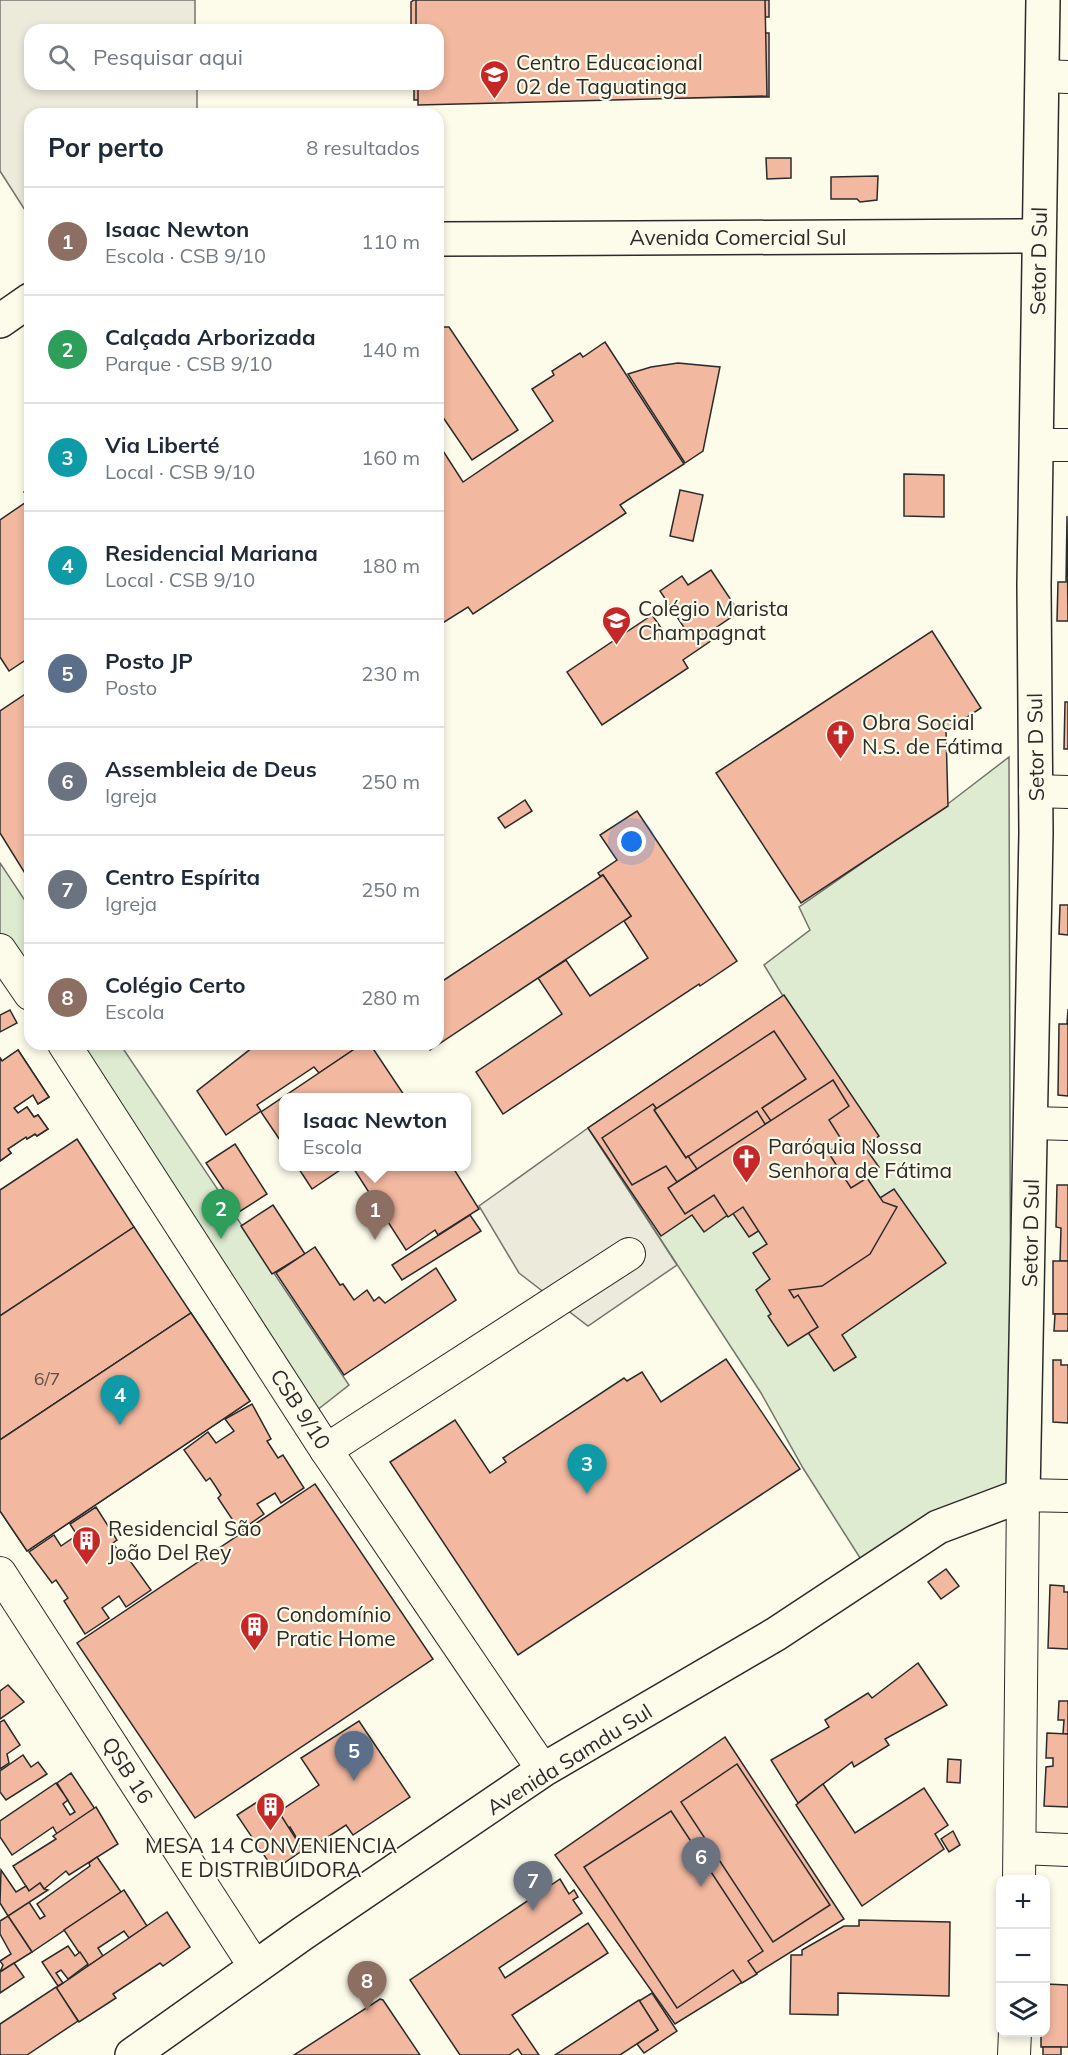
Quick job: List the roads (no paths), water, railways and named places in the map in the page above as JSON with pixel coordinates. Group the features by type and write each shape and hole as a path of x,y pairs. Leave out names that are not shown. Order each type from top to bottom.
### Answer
{"main road":[{"name":"Setor D Sul","path":"1023,1495 1032,1123 1038,236 1055,76 1043,0"},
{"name":"Avenida Comercial Sul","path":"444,239 1038,236"},
{"path":"0,321 24,304"},
{"name":"Avenida Samdu Sul","path":"132,2055 255,1967 543,1770 776,1634 938,1527 1023,1495"}],"street":[{"path":"1036,444 1068,445"},
{"path":"1035,791 1068,792"},
{"path":"2,956 24,986"},
{"name":"CSB 9/10","path":"68,1050 327,1449 543,1770"},
{"path":"1032,1123 1068,1124"},
{"path":"327,1449 629,1254"},
{"path":"1019,1875 1023,1495 1068,1496"},
{"name":"QSB 16","path":"0,1574 255,1967"},
{"path":"1020,1848 1068,1850"},
{"path":"1014,2055 1015,2037"}],"place":[{"name":"Centro Educacional 02 de Taguatinga","path":"495,100"},
{"name":"Colégio Marista Champagnat","path":"617,646"},
{"name":"Obra Social N.S. de Fátima","path":"841,760"},
{"name":"Paróquia Nossa Senhora de Fátima","path":"747,1184"},
{"name":"Calçada Arborizada","path":"221,1239"},
{"name":"Isaac Newton","path":"375,1240"},
{"name":"Residencial Mariana","path":"120,1425"},
{"name":"Via Liberté","path":"587,1494"},
{"name":"Residencial São João Del Rey","path":"87,1566"},
{"name":"Condomínio Pratic Home","path":"255,1652"},
{"name":"Posto JP","path":"354,1781"},
{"name":"MESA 14 CONVENIENCIA E DISTRIBUIDORA","path":"271,1832"},
{"name":"Assembleia de Deus","path":"701,1887"},
{"name":"Centro Espírita","path":"533,1911"},
{"name":"Colégio Certo","path":"367,2011"}]}
